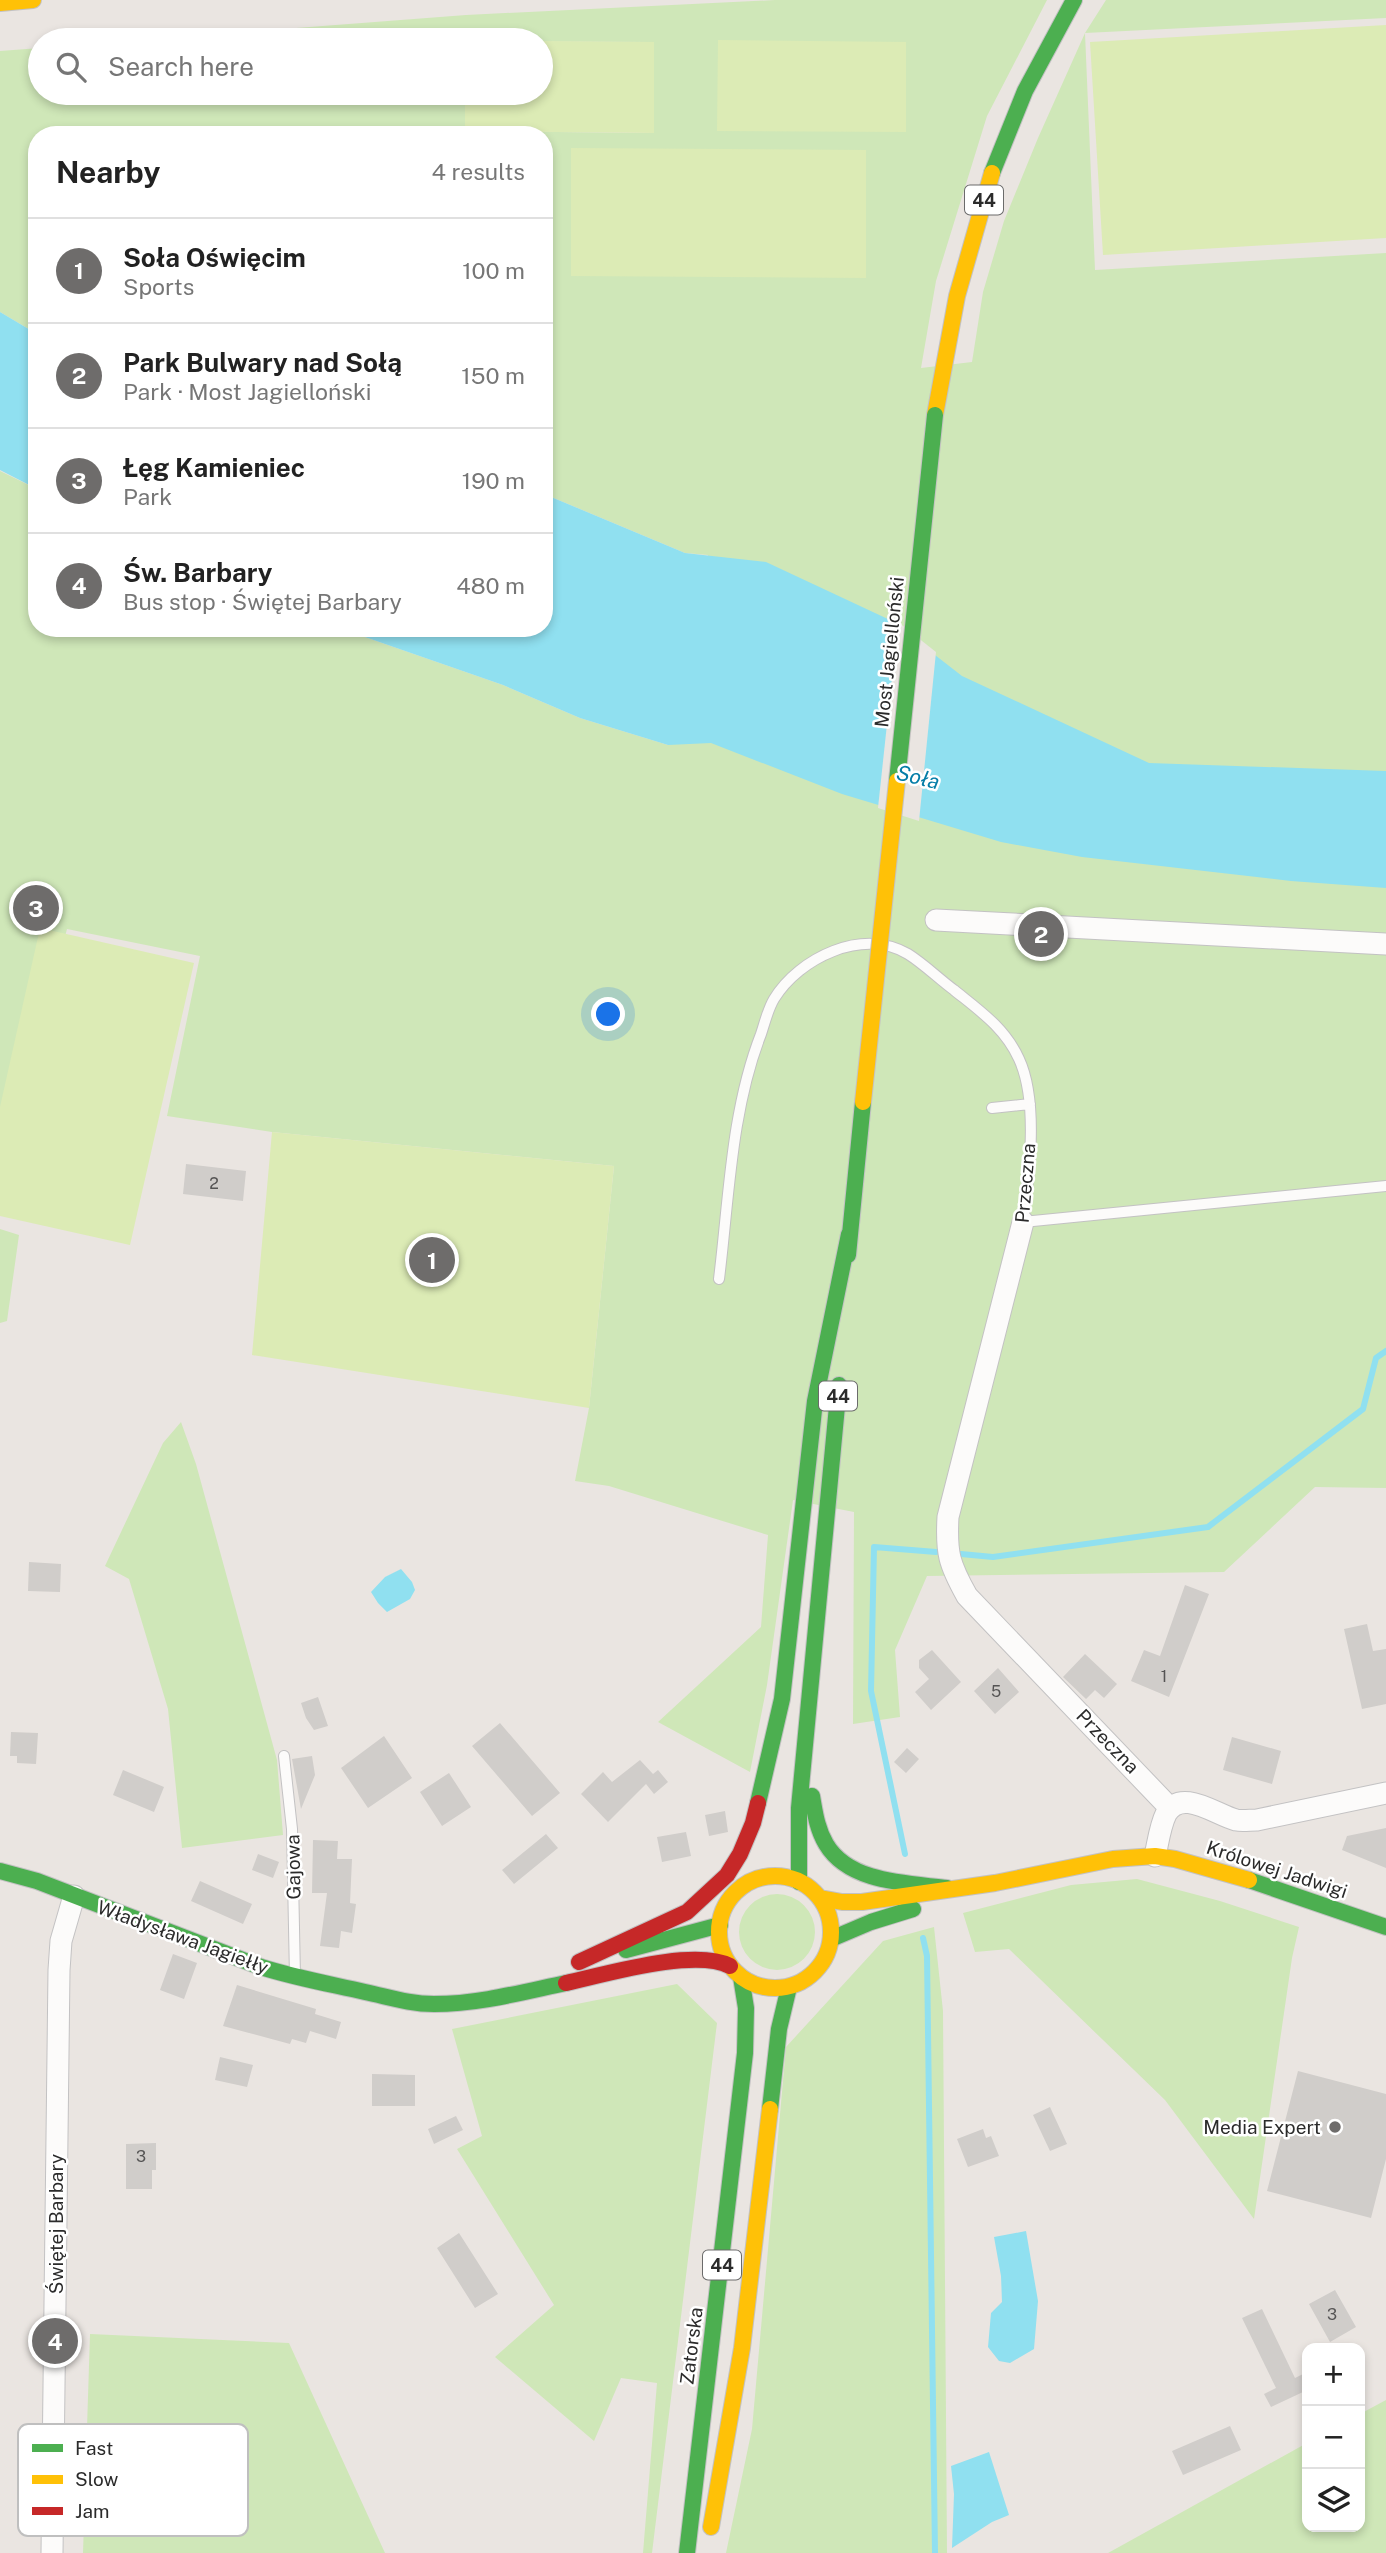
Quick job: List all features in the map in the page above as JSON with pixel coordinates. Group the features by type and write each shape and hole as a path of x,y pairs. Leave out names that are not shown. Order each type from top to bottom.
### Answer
{"main road":[{"path":"0,3 33,0"},
{"name":"Most Jagielloński","path":"849,1234 935,415 947,340 959,286 988,187 1019,104 1074,0"},
{"name":"44","path":"799,1882 799,1808 841,1362 849,1234"},
{"name":"44","path":"779,1780 782,1758 782,1699 815,1401 849,1234"},
{"path":"782,1699 753,1823 740,1854 727,1875 687,1912 573,1964 720,1925 724,1910 732,1897 758,1872 785,1877 799,1882 820,1898 842,1902 862,1902 995,1883"},
{"path":"807,1710 813,1804 817,1828 825,1844 847,1866 869,1877 947,1888"},
{"path":"831,1939 871,1922 995,1883 1113,1858 1155,1856"},
{"name":"Królowej Jadwigi","path":"1155,1856 1175,1859 1272,1887 1386,1927"},
{"name":"Władysława Jagiełły","path":"0,1871 37,1881 295,1978 368,1992 402,2002 434,2004 477,2001 665,1962 719,1960 736,1971"},
{"path":"736,1971 764,1987 789,1987 805,1980 818,1969 827,1955 831,1939 829,1917 820,1898"},
{"name":"44","path":"720,1925 723,1953 736,1971"},
{"name":"Zatorska","path":"687,2553 745,2053 746,2008 736,1971"},
{"name":"Władysława Jagiełły","path":"368,1992 430,1987"},
{"name":"44","path":"708,2541 742,2348 779,2029 789,1987"}],"street":[{"path":"936,920 1386,943"},
{"name":"Przeczna","path":"1023,1222 948,1517 946,1545 952,1568 967,1595 1170,1808"},
{"path":"1155,1856 1165,1816 1170,1808 1189,1803 1198,1804 1237,1820 1257,1820 1386,1793"},
{"name":"Świętej Barbary","path":"54,2424 59,1970 61,1941 74,1896"}],"lane":[{"name":"Przeczna","path":"719,1279 737,1124 751,1059 774,1000 791,978 812,960 831,951 870,945 908,954 992,1020 1007,1038 1020,1061 1030,1104 1029,1175 1023,1222"},
{"path":"992,1108 1030,1104"},
{"path":"1023,1222 1386,1186"},
{"name":"Gajowa","path":"285,1756 292,1829 295,1978"}],"green space":[{"path":"775,0 1047,0 987,116 936,281 921,368 972,362 983,292 1004,221 1085,33 1095,270 1386,253 1386,1488 1315,1487 1224,1572 927,1576 895,1650 900,1717 853,1724 854,1512 793,1500 767,1685 750,1772 658,1722 761,1627 768,1535 609,1486 575,1481 589,1408 614,1166 272,1132 167,1116 200,956 67,929 0,1186 0,471 28,485 28,637 365,637 503,685 580,718 668,745 708,555 685,553 553,498 553,132 653,133 654,42 553,42 553,28 296,28 466,15"},
{"path":"1106,0 1386,0 1386,18 1085,33"},
{"path":"1386,25 1386,238 1103,255 1090,42"},
{"path":"718,40 906,42 906,132 717,131"},
{"path":"553,41 654,42 654,133 553,132 553,126 465,126 465,105 553,105"},
{"path":"28,49 28,105 465,105 466,126 28,126 28,329 0,312 0,51"},
{"path":"571,148 866,150 866,278 571,276"},
{"path":"40,928 194,963 130,1245 0,1216 0,1107"},
{"path":"272,1132 614,1166 589,1408 252,1355"},
{"path":"0,1229 19,1235 7,1321 0,1323"},
{"path":"181,1422 196,1464 277,1760 283,1835 182,1848 168,1709 129,1579 105,1566 163,1443"},
{"path":"1137,1879 1220,1901 1299,1927 1292,1958 1254,2219 1165,2100 1009,1949 975,1952 963,1913 1071,1885"},
{"path":"777,1894 791,1897 804,1905 812,1918 815,1932 812,1946 804,1959 791,1967 777,1970 763,1967 750,1959 742,1946 739,1932 742,1918 750,1905 763,1897"},
{"path":"934,1927 943,2011 947,2553 726,2553 752,2429 786,2047 883,1941"},
{"path":"677,1984 717,2023 652,2553 643,2553 657,2383 621,2378 594,2441 495,2357 554,2305 457,2149 482,2136 452,2029"},
{"path":"90,2334 289,2343 385,2553 83,2553 84,2536 248,2536 248,2424 87,2424"},
{"path":"1386,2400 1386,2553 1108,2553 1302,2446 1302,2532 1365,2532 1365,2411"}],"water":[{"path":"0,312 28,329 28,484 0,470"},
{"name":"Soła","path":"553,498 685,553 766,562 890,620 962,676 1149,763 1386,771 1386,888 1291,881 1082,857 1001,842 842,794 711,743 668,745 580,718 503,685 365,637 553,637"},
{"path":"401,1569 415,1590 410,1599 387,1612 371,1592 385,1577"},
{"path":"1026,2231 1038,2301 1034,2349 1010,2363 999,2361 988,2347 991,2313 1002,2302 1001,2276 994,2237"},
{"path":"989,2452 1009,2515 992,2522 952,2548 954,2494 951,2466"}],"pier":[{"path":"898,622 936,652 919,821 878,808"}],"building":[{"path":"186,1164 246,1171 243,1201 183,1194"},
{"path":"29,1562 61,1564 60,1592 28,1591"},
{"path":"1185,1585 1209,1594 1169,1697 1131,1681 1144,1650 1160,1656"},
{"path":"1367,1624 1373,1651 1386,1649 1386,1704 1362,1709 1344,1629"},
{"path":"932,1650 961,1682 931,1710 915,1692 929,1679 919,1668 919,1660"},
{"path":"1085,1654 1117,1684 1104,1698 1095,1690 1086,1699 1063,1677"},
{"path":"998,1668 1019,1692 995,1714 974,1691"},
{"path":"318,1697 328,1726 314,1730 301,1703"},
{"path":"500,1723 560,1793 532,1816 472,1746"},
{"path":"11,1732 38,1733 36,1764 17,1763 17,1756 10,1756"},
{"path":"384,1736 412,1778 368,1808 341,1768"},
{"path":"1232,1737 1281,1751 1272,1784 1223,1770"},
{"path":"907,1748 919,1759 906,1773 894,1762"},
{"path":"312,1756 315,1775 301,1809 292,1759"},
{"path":"640,1760 653,1774 658,1770 668,1782 654,1794 646,1784 608,1822 581,1794 603,1772 612,1782"},
{"path":"123,1770 164,1787 154,1812 113,1795"},
{"path":"449,1773 471,1807 442,1826 420,1792"},
{"path":"725,1811 728,1832 709,1836 705,1815"},
{"path":"1386,1828 1386,1868 1342,1850 1347,1836"},
{"path":"686,1832 691,1856 662,1862 657,1837"},
{"path":"546,1834 558,1848 514,1884 502,1870"},
{"path":"313,1840 338,1841 337,1859 352,1859 350,1903 356,1904 352,1933 341,1931 339,1948 320,1946 327,1893 312,1893"},
{"path":"258,1854 279,1862 273,1878 252,1870"},
{"path":"200,1881 252,1904 243,1924 191,1901"},
{"path":"173,1954 197,1963 184,1999 160,1990"},
{"path":"237,1985 316,2009 315,2014 341,2022 336,2039 310,2031 306,2043 292,2039 290,2044 223,2026"},
{"path":"220,2057 253,2065 247,2087 215,2080"},
{"name":"Media Expert","path":"1298,2071 1386,2094 1386,2159 1371,2218 1267,2191"},
{"path":"372,2074 415,2075 415,2106 372,2106"},
{"path":"1050,2107 1067,2144 1050,2151 1033,2115"},
{"path":"456,2116 463,2130 434,2144 428,2129"},
{"path":"983,2129 986,2138 991,2136 999,2156 968,2167 957,2139"},
{"path":"156,2143 156,2170 152,2170 152,2189 126,2189 126,2144"},
{"path":"459,2233 498,2294 475,2308 437,2248"},
{"path":"1335,2290 1356,2327 1330,2342 1309,2304"},
{"path":"1262,2309 1295,2378 1302,2374 1302,2392 1271,2407 1264,2394 1276,2388 1242,2318"},
{"path":"1230,2426 1241,2450 1183,2475 1172,2451"}],"waterway":[{"path":"961,1554 993,1557 1208,1527 1363,1409 1376,1358 1386,1351"},
{"path":"905,1854 871,1691 874,1547 936,1552"},
{"path":"923,1938 927,1956 935,2553"}],"traffic: fast":[{"path":"992,173 1025,91 1074,0"},
{"path":"897,781 935,415"},
{"path":"848,1255 863,1102"},
{"path":"758,1803 782,1699 815,1401 849,1234"},
{"path":"799,1882 799,1808 839,1385"},
{"path":"812,1796 817,1821 826,1844 836,1857 849,1867 880,1879 947,1888"},
{"path":"0,1871 37,1881 261,1967 399,2000 434,2004 468,2002 566,1983"},
{"path":"1249,1880 1386,1927"},
{"path":"831,1939 871,1922 913,1909"},
{"path":"626,1950 720,1925"},
{"path":"687,2553 745,2053 746,2008 741,1977"},
{"path":"770,2109 779,2029 789,1987"}],"traffic: slow":[{"path":"0,3 33,0"},
{"path":"935,415 957,296 992,173"},
{"path":"863,1102 897,781"},
{"path":"820,1898 862,1902 995,1883 1113,1859 1155,1856 1249,1880"},
{"path":"775,1876 796,1880 814,1893 827,1911 831,1932 827,1953 814,1971 796,1984 775,1988 754,1984 736,1971 723,1953 719,1932 723,1911 736,1893 754,1880 775,1876"},
{"path":"711,2527 742,2348 770,2109"}],"traffic: jam":[{"path":"579,1962 687,1912 727,1875 740,1854 758,1803"},
{"path":"566,1983 673,1961 714,1961 730,1966"}],"place":[{"name":"Łęg Kamieniec","path":"36,908"},
{"name":"Park Bulwary nad Sołą","path":"1041,934"},
{"name":"Soła Oświęcim","path":"432,1260"},
{"name":"Media Expert","path":"1335,2127"},
{"name":"Św. Barbary","path":"55,2341"}]}
